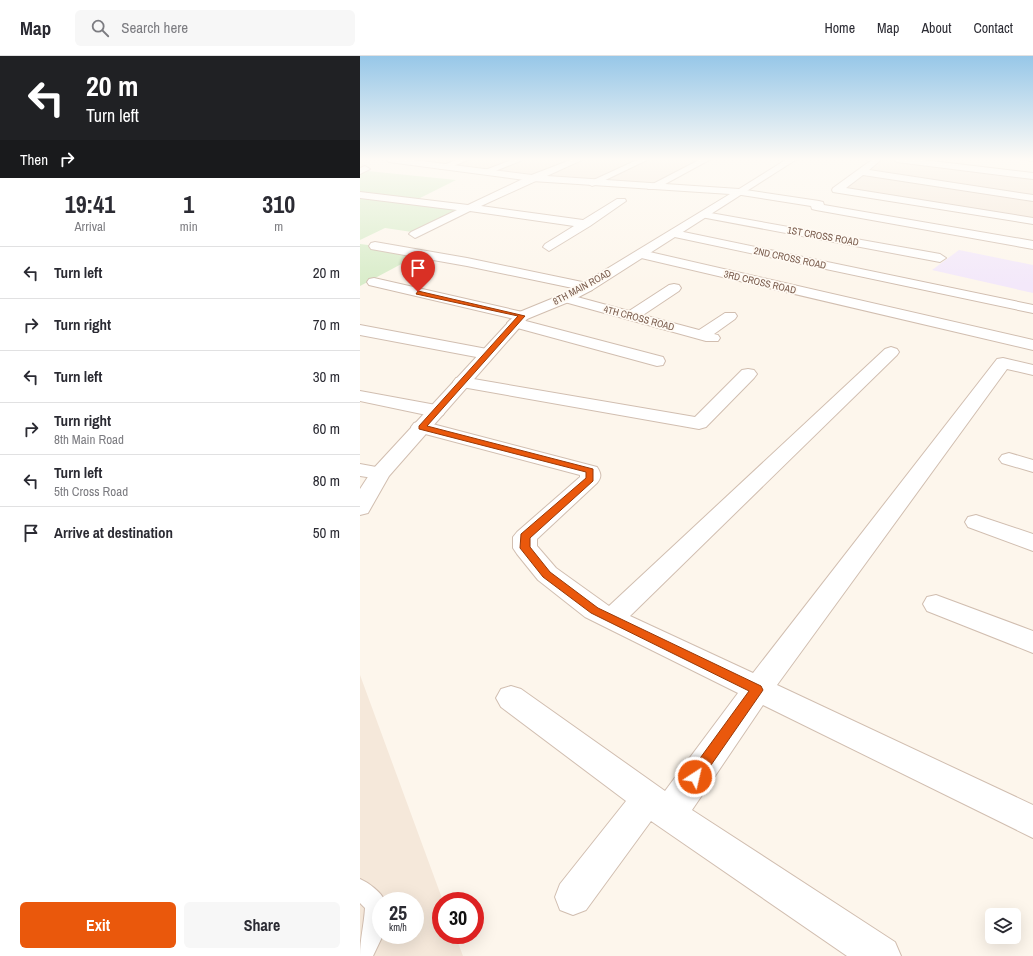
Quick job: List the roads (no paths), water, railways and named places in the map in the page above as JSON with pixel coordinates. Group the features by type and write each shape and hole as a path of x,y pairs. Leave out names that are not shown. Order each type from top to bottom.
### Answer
{"street":[{"path":"410,201 586,224"},
{"path":"415,234 484,201"},
{"path":"550,247 621,201"},
{"name":"8TH MAIN ROAD","path":"360,508 370,472 429,419 519,320 587,287 726,201"},
{"path":"823,201 1033,221"},
{"path":"823,201 1033,245"},
{"name":"1ST CROSS ROAD","path":"705,215 940,258"},
{"name":"2ND CROSS ROAD","path":"674,234 1033,309"},
{"path":"375,246 467,262 587,287"},
{"name":"3RD CROSS ROAD","path":"641,254 1033,345"},
{"path":"374,282 519,320 656,362"},
{"path":"632,316 674,288"},
{"name":"4TH CROSS ROAD","path":"566,298 706,337 730,316"},
{"path":"360,330 487,354"},
{"path":"611,619 891,352"},
{"path":"573,897 658,807 757,690 1003,362 1033,370"},
{"path":"462,382 699,423 748,374"},
{"path":"360,396 590,471 590,479 525,537 525,548 546,574 594,610 611,619 1033,822"},
{"path":"1009,459 1033,466"},
{"path":"976,522 1033,543"},
{"path":"936,604 1033,642"},
{"path":"511,698 658,807 881,956"}],"lane":[{"path":"360,889 376,904 373,933 362,956"}]}
